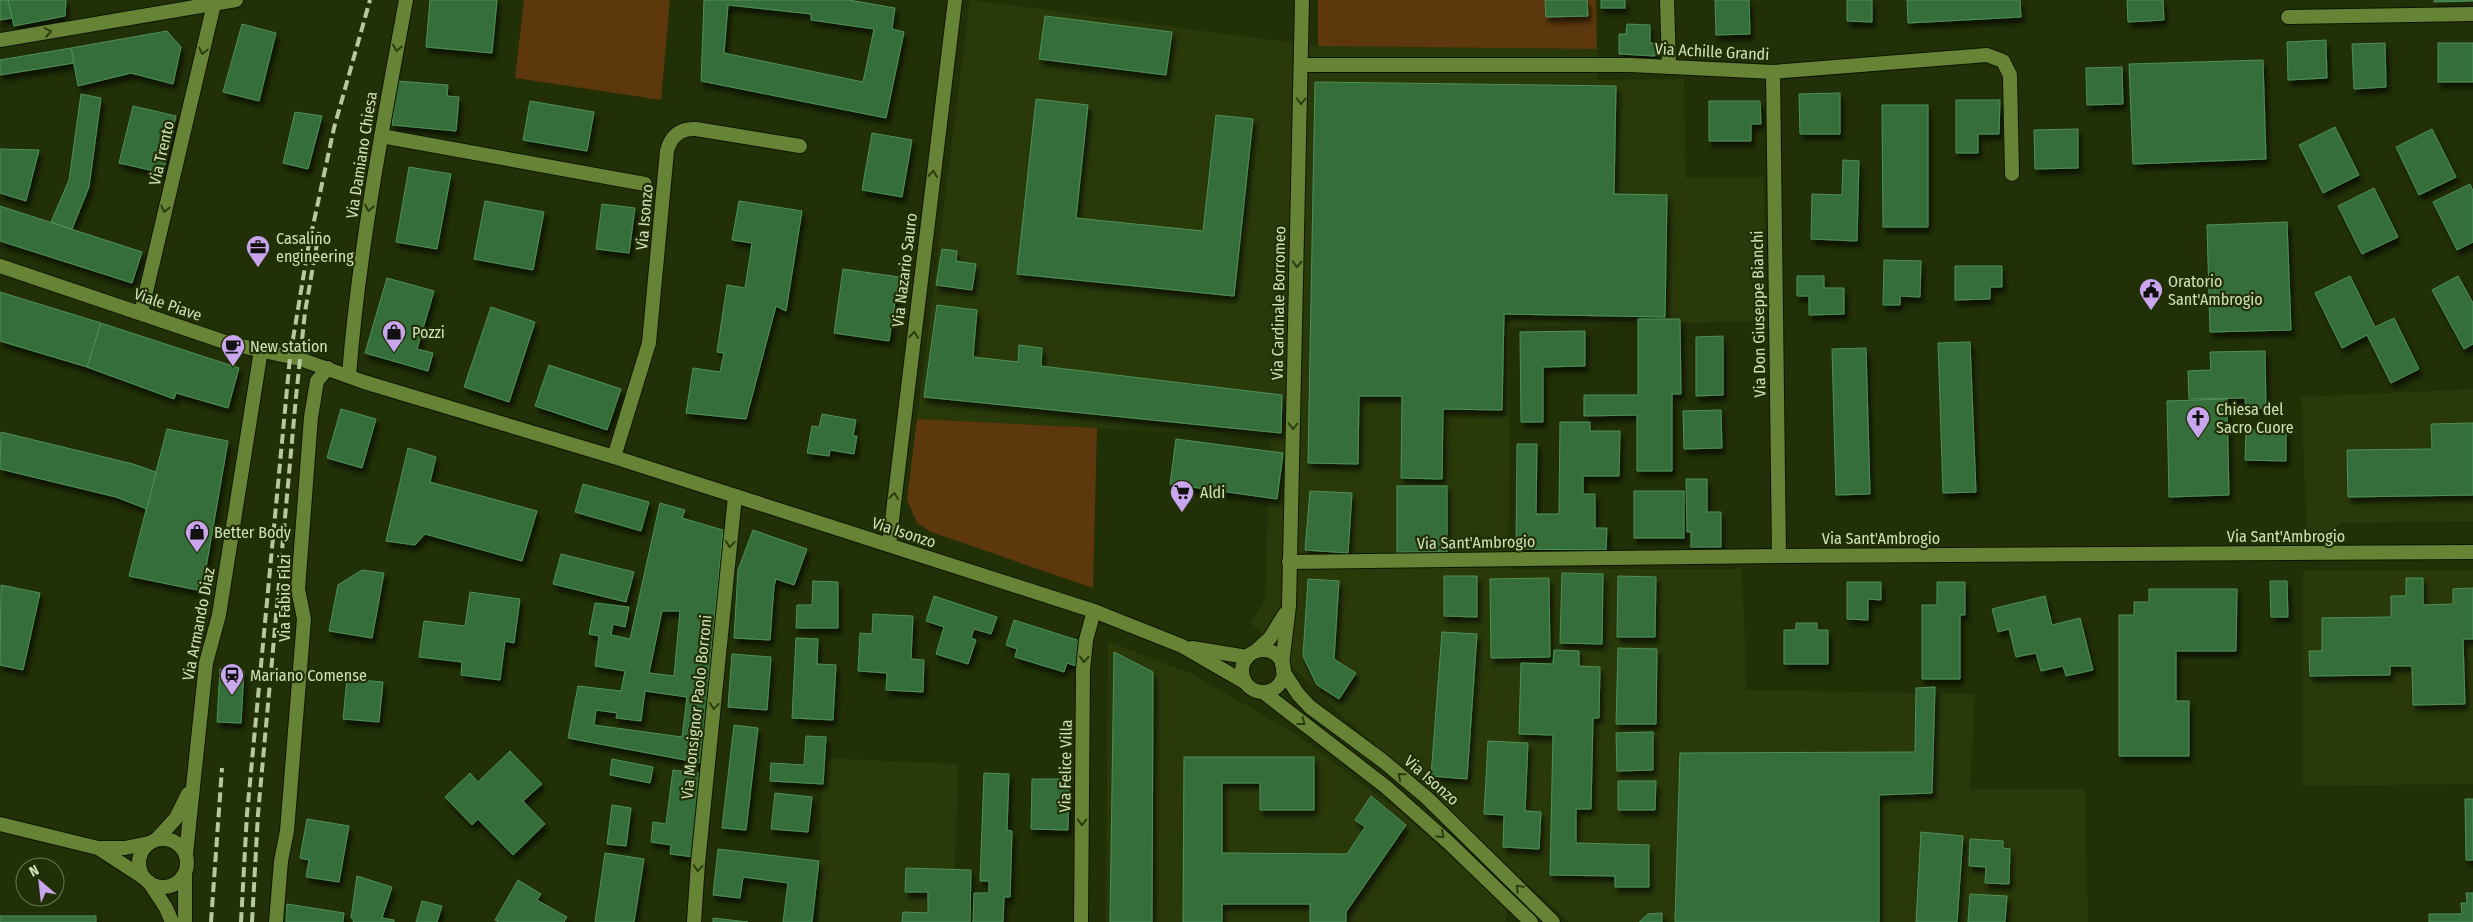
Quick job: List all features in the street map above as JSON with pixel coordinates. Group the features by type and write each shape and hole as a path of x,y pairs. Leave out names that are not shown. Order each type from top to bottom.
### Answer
{"street":[{"path":"0,40 214,2 236,0"},
{"name":"Via Damiano Chiesa","path":"348,375 354,306 381,136 406,0"},
{"name":"Via Nazario Sauro","path":"889,545 954,0"},
{"name":"Via Cardinale Borromeo","path":"1283,668 1289,606 1302,0"},
{"path":"1666,0 1669,66"},
{"name":"Via Trento","path":"140,313 214,2"},
{"path":"2288,17 2473,14"},
{"name":"Via Achille Grandi","path":"1302,66 1669,66 1773,72 1992,56 2003,62 2010,75 2012,174"},
{"name":"Via Don Giuseppe Bianchi","path":"1773,72 1778,556"},
{"name":"Via Isonzo","path":"614,457 649,343 668,151 672,139 683,130 696,129 800,146"},
{"path":"381,136 645,184"},
{"name":"Viale Piave","path":"0,266 228,343 328,368"},
{"name":"Via Armando Diaz","path":"186,854 207,653 218,615 260,350"},
{"name":"Via Isonzo","path":"328,368 614,457 1094,612 1182,646 1246,683"},
{"name":"Via Fabio Filzi","path":"276,922 281,861 287,831 304,619 298,589 311,417 316,381 328,368"},
{"name":"Via Monsignor Paolo Borroni","path":"694,922 698,863 735,496"},
{"name":"Via Sant'Ambrogio","path":"1289,562 1778,556 2473,552"},
{"name":"Via Cardinale Borromeo","path":"1252,654 1274,632 1289,606"},
{"name":"Via Felice Villa","path":"1081,922 1084,660 1094,612"},
{"name":"Via Isonzo","path":"1182,646 1252,654"},
{"path":"1263,692 1275,688 1282,677 1283,668 1275,654 1269,652 1252,654 1242,670 1246,683 1250,688 1263,692 1391,791 1443,837 1531,922"},
{"name":"Via Isonzo","path":"1283,668 1298,694 1310,707 1376,756 1427,798 1553,922"},
{"name":"Via Armando Diaz","path":"153,841 176,818 192,786"},
{"path":"0,824 98,848 125,848 153,841 174,841 186,854 185,922"},
{"path":"153,841 140,856 139,866 166,908 172,922"},
{"path":"98,848 147,880 162,887 178,882 185,873"}],"shaded area":[{"path":"524,0 670,0 661,100 515,78"},
{"path":"970,0 1318,46 1597,49 1597,80 1684,79 1685,178 1764,177 1765,321 1510,327 1508,569 1742,569 1747,690 1975,694 1970,789 2085,789 2088,922 1569,922 1321,696 1251,623 1265,598 1271,437 917,419"},
{"path":"1318,0 1596,0 1597,49 1318,46"},
{"path":"2473,389 2473,521 2341,523 2328,536 2307,535 2301,397"},
{"path":"917,419 1097,428 1093,588 931,532 917,523 907,500"},
{"path":"2473,570 2473,784 2303,786 2303,571"},
{"path":"1108,641 1192,674 1293,732 1408,818 1507,908 1506,922 1106,922"},
{"path":"822,758 958,764 953,922 819,922"}],"building":[{"path":"0,0 8,0 12,18 0,20"},
{"path":"8,0 66,0 65,16 14,26"},
{"path":"430,0 497,0 492,53 426,47"},
{"path":"704,0 849,0 895,8 892,29 904,32 886,118 701,81","holes":["728,5 811,14 811,20 874,29 863,82 724,53"]},
{"path":"1545,0 1587,0 1588,16 1546,17"},
{"path":"1601,0 1625,0 1625,8 1601,8"},
{"path":"1715,0 1749,0 1750,34 1716,35"},
{"path":"1847,0 1872,0 1872,22 1847,21"},
{"path":"1907,0 2020,0 2021,17 1908,23"},
{"path":"2127,0 2163,0 2164,20 2128,22"},
{"path":"2434,0 2473,0 2473,1 2434,2"},
{"path":"1045,16 1172,32 1166,75 1039,59"},
{"path":"242,24 276,33 259,101 223,92"},
{"path":"1627,24 1650,25 1650,43 1655,43 1655,56 1619,54 1619,34 1626,34"},
{"path":"167,31 181,47 173,84 131,73 78,86 71,48"},
{"path":"2326,40 2327,78 2288,80 2287,42"},
{"path":"2385,43 2386,87 2354,89 2352,44"},
{"path":"2438,43 2473,43 2473,82 2438,82"},
{"path":"71,48 74,63 0,75 0,60"},
{"path":"2263,60 2266,159 2133,164 2129,64"},
{"path":"2122,67 2123,104 2087,105 2086,68"},
{"path":"397,81 448,85 447,96 459,97 456,131 392,125"},
{"path":"1315,82 1616,86 1614,194 1667,195 1665,317 1504,314 1502,410 1443,409 1442,479 1401,478 1402,396 1359,396 1358,464 1308,463"},
{"path":"1840,93 1840,134 1800,134 1799,94"},
{"path":"81,94 101,98 89,187 72,229 51,222 69,180"},
{"path":"1036,99 1088,105 1076,218 1203,231 1216,115 1253,119 1234,296 1017,274"},
{"path":"1956,100 2000,100 1999,134 1978,134 1978,153 1956,153"},
{"path":"530,101 594,112 587,151 523,140"},
{"path":"1709,101 1760,101 1761,124 1751,124 1751,141 1709,141"},
{"path":"1882,105 1928,105 1928,227 1883,227"},
{"path":"133,106 176,116 163,173 119,163"},
{"path":"295,112 322,116 308,169 283,163"},
{"path":"2335,127 2359,175 2323,193 2299,145"},
{"path":"2078,129 2078,168 2035,169 2034,130"},
{"path":"2432,129 2456,177 2419,195 2396,147"},
{"path":"872,133 912,140 902,197 862,190"},
{"path":"0,149 39,150 26,201 0,193"},
{"path":"1843,160 1859,161 1857,241 1811,239 1812,194 1842,195"},
{"path":"409,167 451,174 437,249 396,242"},
{"path":"2470,184 2473,191 2473,242 2457,250 2433,202"},
{"path":"2374,188 2398,237 2362,254 2338,206"},
{"path":"485,201 544,212 533,270 474,259"},
{"path":"739,201 802,211 786,311 776,306 746,419 686,413 693,368 720,372 724,353 717,352 727,285 745,288 752,243 732,240"},
{"path":"602,204 635,208 629,253 596,249"},
{"path":"0,206 142,252 132,283 0,241"},
{"path":"2287,222 2291,330 2210,332 2207,225"},
{"path":"942,249 957,251 956,261 976,264 972,290 936,285"},
{"path":"1884,260 1921,261 1920,297 1900,296 1900,305 1883,305"},
{"path":"1955,266 2002,266 2002,287 1990,287 1990,299 1955,300"},
{"path":"843,269 899,277 889,341 834,333"},
{"path":"1797,276 1824,276 1824,288 1844,288 1844,314 1809,315 1809,296 1797,296"},
{"path":"2350,276 2375,327 2394,318 2419,369 2391,383 2367,335 2342,348 2315,293"},
{"path":"2458,276 2473,303 2473,344 2464,349 2432,290"},
{"path":"387,278 434,291 417,349 433,353 428,371 365,353"},
{"path":"0,292 101,323 87,367 0,341"},
{"path":"937,305 977,310 973,357 1018,362 1019,345 1042,348 1041,366 1282,395 1281,433 924,397"},
{"path":"491,307 535,322 509,402 464,387"},
{"path":"1638,319 1680,319 1681,394 1672,394 1672,471 1637,471 1637,415 1584,416 1584,395 1638,395"},
{"path":"101,323 239,368 228,408 176,393 174,399 87,367"},
{"path":"1585,331 1585,366 1543,367 1543,422 1521,422 1520,332"},
{"path":"1723,336 1723,395 1696,396 1696,337"},
{"path":"1970,342 1976,492 1943,493 1938,343"},
{"path":"1866,348 1870,494 1836,495 1832,349"},
{"path":"2265,351 2266,408 2246,409 2245,398 2189,399 2188,371 2211,370 2210,352"},
{"path":"549,365 621,389 607,430 535,406"},
{"name":"Chiesa del Sacro Cuore","path":"2227,399 2229,495 2169,497 2167,401"},
{"path":"341,409 376,419 362,468 327,458"},
{"path":"1721,410 1722,448 1684,449 1683,411"},
{"path":"822,414 856,420 853,436 857,436 854,454 830,450 829,456 807,453 812,426 819,427"},
{"path":"1560,422 1590,422 1590,431 1620,431 1619,476 1583,476 1583,494 1595,494 1595,528 1607,528 1606,550 1516,549 1517,444 1537,444 1536,514 1559,514"},
{"path":"2473,423 2473,495 2348,497 2347,450 2432,449 2431,424"},
{"path":"167,429 228,441 202,591 129,576"},
{"path":"2246,430 2286,430 2286,461 2245,460"},
{"path":"1,432 133,464 156,472 147,509 116,497 0,469"},
{"path":"1176,439 1283,453 1277,499 1170,484"},
{"path":"408,448 436,457 430,482 537,511 522,561 425,534 415,545 386,541"},
{"path":"1686,479 1707,479 1707,512 1721,512 1721,547 1691,547 1691,532 1687,532"},
{"path":"583,484 649,502 641,531 575,512"},
{"path":"1397,486 1447,486 1447,552 1397,552"},
{"path":"1310,491 1352,493 1348,553 1305,550"},
{"path":"1634,491 1684,491 1684,538 1634,538"},
{"path":"660,503 685,510 682,518 723,530 701,763 568,738 578,686 621,691 625,671 595,666 599,636 589,634 595,603 629,607 625,627 613,624 611,635 630,639","holes":["662,611 680,611 674,676 649,673","645,691 687,697 682,737 594,725 596,710 617,713 616,718 641,721"]},
{"path":"753,530 807,549 794,585 776,579 770,640 734,638 738,570"},
{"path":"561,554 634,572 626,602 553,584"},
{"path":"362,570 384,573 372,638 329,631 338,585"},
{"path":"1562,573 1603,574 1602,644 1560,643"},
{"path":"1444,576 1477,576 1477,617 1444,616"},
{"path":"1618,576 1656,577 1655,637 1617,637"},
{"path":"1549,578 1550,657 1491,658 1490,579"},
{"path":"2406,578 2423,578 2423,605 2453,604 2453,589 2473,588 2473,639 2463,639 2465,704 2413,705 2412,666 2390,666 2390,675 2310,676 2309,651 2322,651 2322,618 2391,617 2391,596 2406,596"},
{"path":"1308,579 1339,581 1334,659 1356,673 1339,699 1317,685 1303,656"},
{"path":"813,581 838,582 838,628 796,628 797,605 812,605"},
{"path":"2270,581 2287,581 2288,617 2271,617"},
{"path":"1847,582 1881,582 1881,600 1868,599 1868,620 1847,619"},
{"path":"1937,582 1965,582 1965,615 1960,615 1960,679 1922,679 1922,605 1937,605"},
{"path":"1,585 40,593 23,670 0,665"},
{"path":"2149,589 2237,589 2236,651 2176,651 2176,701 2189,701 2189,756 2119,756 2119,615 2134,615 2134,602 2149,602"},
{"path":"470,592 520,599 514,643 505,641 500,680 461,675 462,662 419,657 424,621 465,626"},
{"path":"934,596 997,617 991,634 974,629 971,638 976,640 968,664 936,654 944,627 926,621"},
{"path":"2045,596 2052,625 2080,618 2093,670 2066,676 2063,666 2041,671 2036,653 2016,657 2009,629 1998,632 1992,609"},
{"path":"873,614 913,616 911,659 924,660 923,692 886,690 887,673 858,671 860,633 872,634"},
{"path":"1014,620 1083,642 1076,666 1067,663 1064,672 1015,657 1017,649 1006,645"},
{"path":"1796,623 1817,623 1817,630 1828,630 1828,664 1784,664 1784,630 1796,630"},
{"path":"1442,632 1477,634 1467,779 1431,776"},
{"path":"796,638 818,639 817,664 836,665 833,720 792,718"},
{"path":"1618,648 1657,649 1656,724 1616,724"},
{"path":"1554,650 1579,651 1579,666 1600,667 1599,718 1593,718 1591,809 1576,809 1576,843 1649,845 1649,887 1615,887 1615,876 1550,875 1553,735 1519,734 1521,663 1553,664"},
{"path":"1114,652 1153,672 1152,922 1110,922"},
{"path":"732,654 771,657 767,710 728,707"},
{"path":"220,669 244,671 241,723 217,722"},
{"path":"347,679 383,682 379,722 343,719"},
{"path":"1935,687 1932,793 1879,795 1879,922 1675,922 1680,753 1915,752 1916,688"},
{"path":"734,725 758,728 746,830 722,828"},
{"path":"1653,732 1653,770 1617,771 1616,733"},
{"path":"806,736 826,737 823,784 770,781 771,763 804,765"},
{"path":"1488,741 1528,743 1525,811 1541,812 1539,849 1503,847 1504,815 1484,814"},
{"path":"510,751 542,784 523,801 545,824 513,855 478,819 472,825 445,797 470,773 478,782"},
{"path":"1184,757 1314,757 1314,810 1260,810 1260,783 1222,783 1222,853 1347,854 1365,827 1355,820 1371,796 1406,825 1346,912 1346,922 1310,922 1310,904 1222,904 1222,922 1183,922"},
{"path":"612,759 653,767 650,783 610,775"},
{"path":"673,770 705,774 694,857 670,854 671,845 651,842 653,822 666,824"},
{"path":"984,773 1009,774 1007,830 1012,831 1010,897 1004,897 1003,922 973,922 974,893 989,893 989,881 980,881"},
{"path":"1032,779 1069,779 1068,830 1031,829"},
{"path":"1618,781 1656,781 1655,810 1618,810"},
{"path":"775,793 812,797 808,832 771,829"},
{"path":"2465,799 2473,799 2473,860 2466,860"},
{"path":"612,805 631,808 626,846 607,844"},
{"path":"307,819 349,826 339,882 306,877 309,860 300,858"},
{"path":"1921,832 1963,836 1957,922 1916,922"},
{"path":"1970,839 2003,841 2003,848 2010,849 2009,884 1985,883 1986,867 1969,866"},
{"path":"718,849 819,861 812,922 783,922 788,883 743,877 740,898 713,895"},
{"path":"605,853 644,859 634,922 595,922"},
{"path":"906,868 971,870 970,922 902,922 903,912 928,913 928,892 905,892"},
{"path":"357,876 392,887 382,918 394,920 394,922 353,922 354,919 351,918"},
{"path":"518,880 541,894 537,900 567,917 564,922 499,922 495,920"},
{"path":"2466,893 2473,893 2473,922 2429,922 2429,914 2462,914 2461,903 2467,903"},
{"path":"1970,894 2007,896 2005,922 1968,922"},
{"path":"422,901 442,906 437,922 416,922"},
{"path":"287,904 344,913 343,922 286,922"},
{"path":"1662,913 1662,922 1639,922 1648,914"},
{"path":"0,916 96,916 96,922 0,922"},
{"path":"713,918 748,922 713,922"}],"railway":[{"path":"241,922 247,814 290,357 308,249 334,128 370,0"},
{"path":"252,922 258,814 296,397 305,312 319,232"},
{"path":"211,922 222,768"}],"place":[{"name":"Casalino engineering","path":"258,268"},
{"name":"Oratorio Sant'Ambrogio","path":"2151,311"},
{"name":"Pozzi","path":"394,353"},
{"name":"New station","path":"233,367"},
{"name":"Chiesa del Sacro Cuore","path":"2198,439"},
{"name":"Aldi","path":"1182,513"},
{"name":"Better Body","path":"197,553"},
{"name":"Mariano Comense","path":"232,696"}]}
